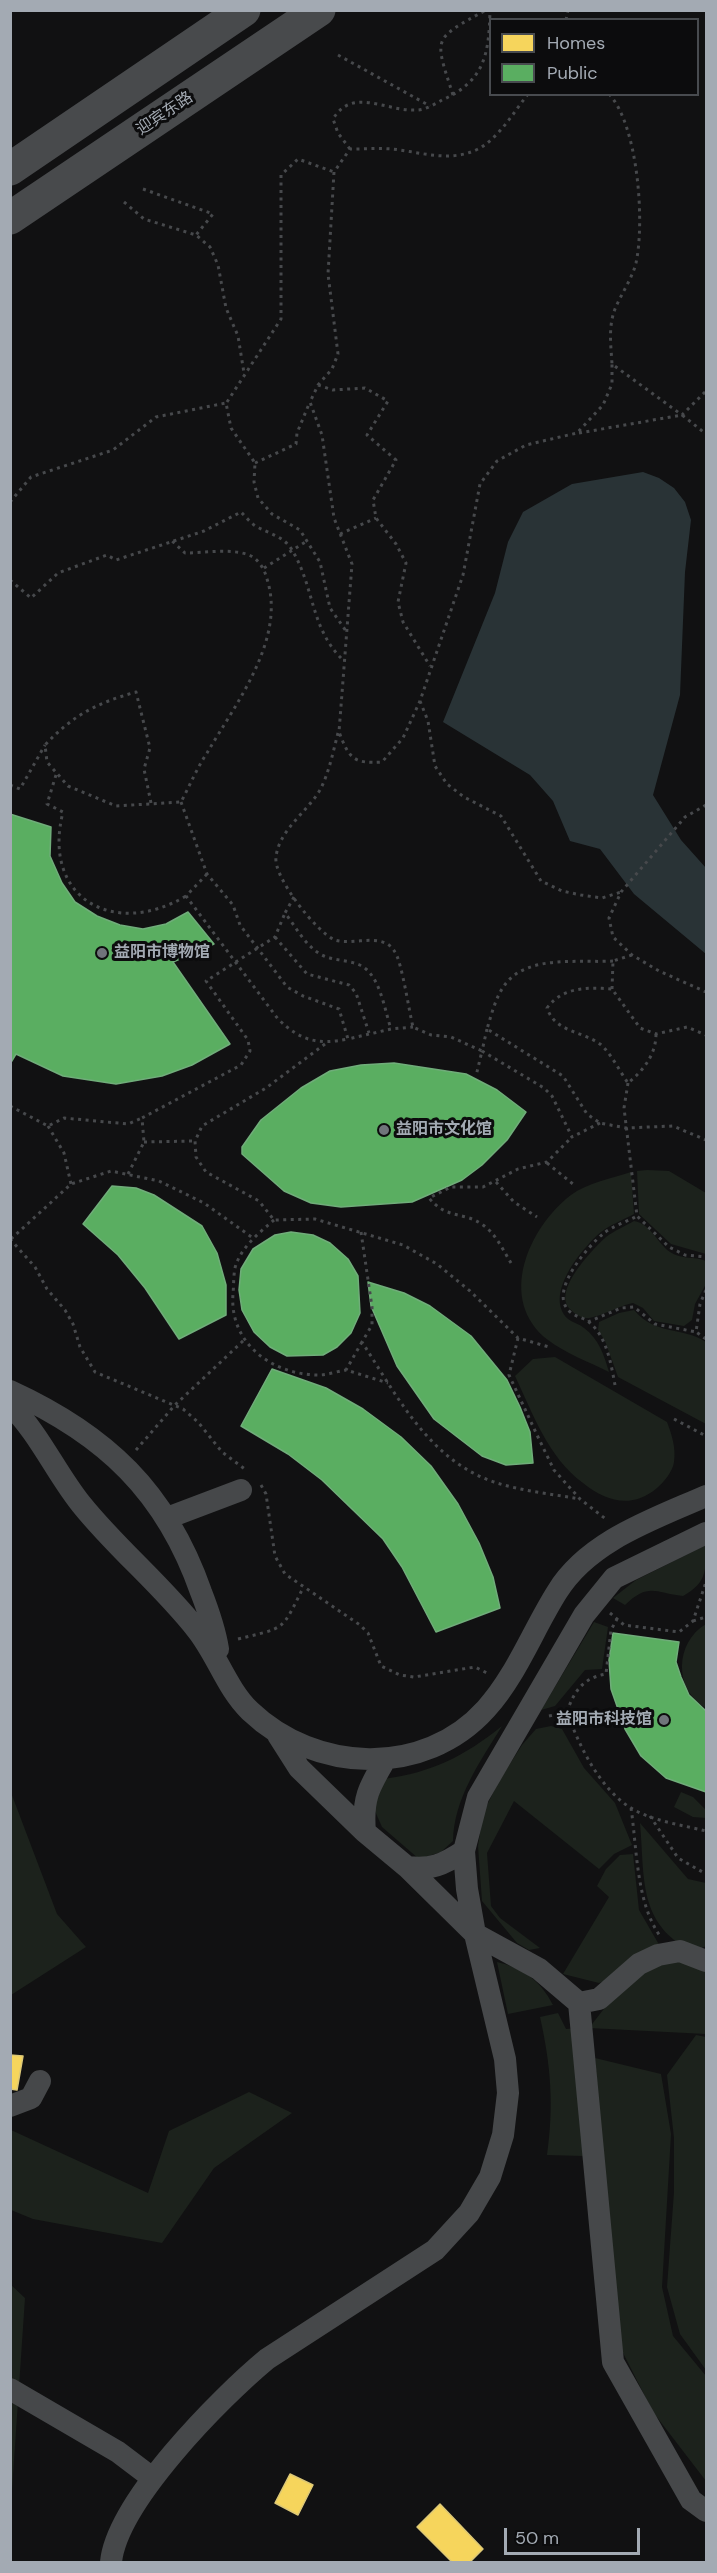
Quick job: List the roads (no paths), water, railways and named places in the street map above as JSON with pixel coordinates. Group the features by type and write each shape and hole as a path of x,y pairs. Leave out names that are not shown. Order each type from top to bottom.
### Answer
{"highway":[{"path":"10,169 244,10"},
{"name":"迎宾东路","path":"10,218 319,10"}],"street":[{"path":"10,1391 69,1422 103,1446 132,1474 167,1518 194,1572 215,1636 222,1669"},
{"path":"10,1405 80,1503 113,1542 198,1630 232,1689 248,1710 278,1735 311,1750 344,1759 385,1760 407,1757 442,1743 475,1722 498,1696 558,1590 581,1563 614,1539 706,1496"},
{"path":"167,1518 241,1490"},
{"path":"111,2562 112,2549 151,2477 244,2378 267,2359 435,2250 474,2204 490,2177 503,2135 508,2093 505,2059 475,1934 464,1851 478,1797 520,1723 595,1602 614,1578 706,1533"},
{"path":"278,1735 299,1768 365,1832 407,1867 475,1934 538,1969 579,2003 613,2362 691,2500 706,2511"},
{"path":"365,1832 363,1812 366,1791 385,1760"},
{"path":"407,1867 425,1869 441,1866 464,1851"},
{"path":"579,2003 599,1999 639,1964 658,1955 680,1951 706,1961"},
{"path":"10,2106 31,2098 40,2081"},
{"path":"10,2389 118,2452 151,2477"}],"place":[{"name":"益阳市博物馆","path":"102,953"},
{"name":"益阳市文化馆","path":"384,1130"},
{"name":"益阳市科技馆","path":"664,1720"}]}
